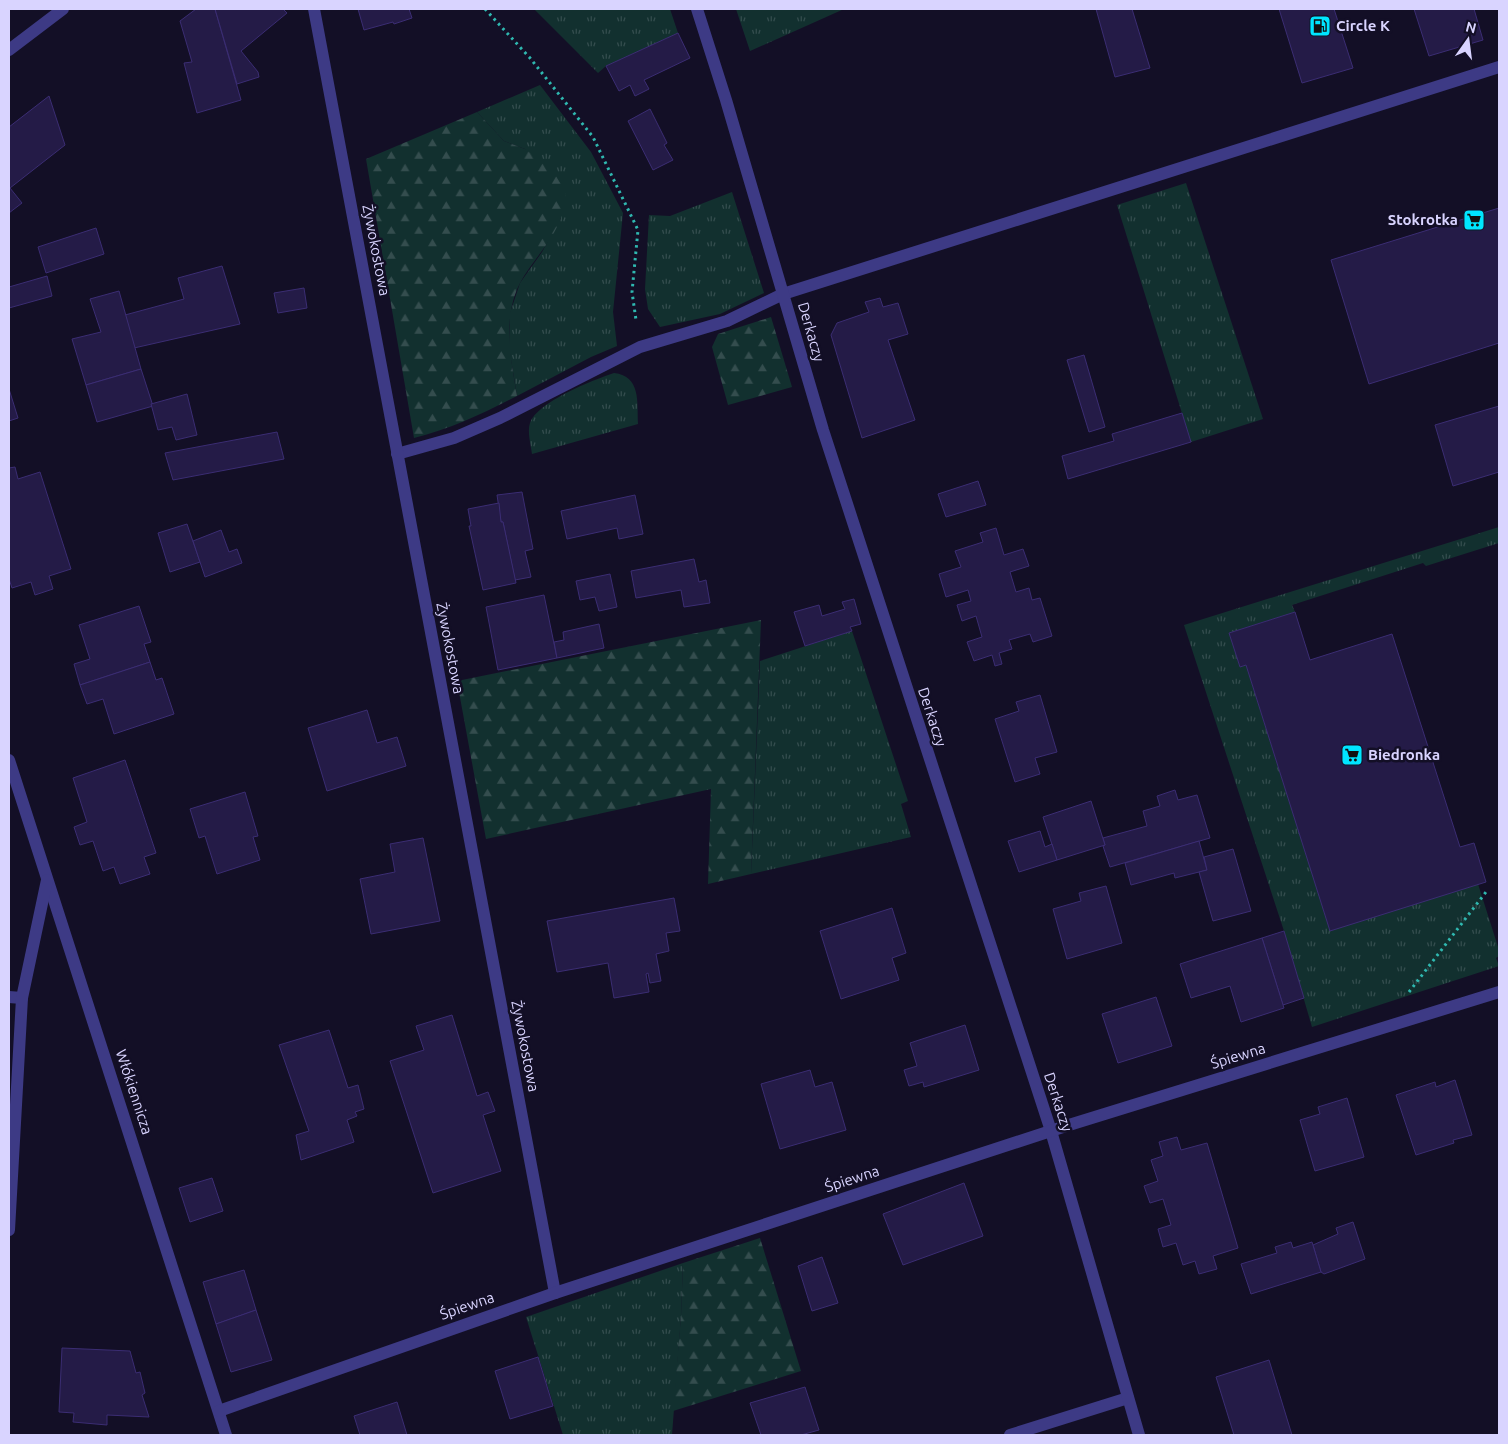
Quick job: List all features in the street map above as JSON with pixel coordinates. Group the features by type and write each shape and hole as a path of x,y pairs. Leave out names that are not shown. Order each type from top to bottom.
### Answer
{"street":[{"path":"9,50 63,9"},
{"name":"Żywokostowa","path":"314,9 555,1293"},
{"name":"Derkaczy","path":"697,9 726,100 823,430 1050,1132 1139,1435"},
{"path":"398,454 454,438 500,418 640,347 727,321 783,294 1499,67"},
{"name":"Włókiennicza","path":"9,760 226,1435"},
{"path":"9,1230 22,998 48,878"},
{"name":"Śpiewna","path":"219,1411 555,1293 1050,1132 1499,992"},
{"path":"9,997 22,998"},
{"path":"1010,1435 1128,1398"}],"path":[{"path":"485,9 530,58 593,137 638,230 632,292 640,347"},
{"path":"1404,999 1486,892"}],"green space":[{"path":"534,9 670,9 678,33 606,66 598,73"},
{"path":"736,9 844,9 750,51"},
{"path":"540,85 591,152 623,213 613,312 617,346 591,357 517,396 509,347 510,313 520,283 542,252 561,218 525,149 504,141 477,112"},
{"path":"477,112 504,141 525,149 551,168 566,192 564,208 557,227 520,283 514,296 511,310 510,339 512,368 517,396 467,420 414,438 366,159"},
{"path":"1186,183 1263,419 1191,442 1117,205"},
{"path":"732,192 764,293 720,314 660,327 648,309 645,289 649,215 670,216"},
{"path":"771,317 792,387 728,405 712,347 718,334"},
{"path":"614,373 629,379 636,391 638,424 532,454 530,423 543,407 567,393"},
{"path":"1499,527 1499,543 1426,566 1423,563 1292,605 1295,612 1229,633 1240,667 1246,665 1330,930 1478,884 1499,950 1499,956 1496,958 1499,966 1312,1027 1284,931 1184,625"},
{"path":"761,620 751,874 708,884 711,789 486,839 457,681"},
{"path":"852,631 908,801 901,804 911,837 751,874 760,661"},
{"path":"760,1238 801,1371 673,1411 681,1316 683,1263"},
{"path":"683,1263 672,1435 563,1435 526,1317"}],"building":[{"path":"196,9 215,9 241,100 197,113 184,63 192,62 180,21"},
{"path":"215,9 283,9 287,13 241,51 258,72 259,77 237,84"},
{"path":"358,9 409,9 412,18 364,30"},
{"path":"1096,9 1132,9 1150,68 1115,77"},
{"path":"1279,9 1334,9 1353,68 1302,83"},
{"path":"1414,9 1474,9 1483,40 1429,56"},
{"path":"678,33 690,58 644,80 649,89 635,96 630,85 619,91 606,66"},
{"path":"49,96 65,145 10,188 22,203 9,213 9,127"},
{"path":"650,109 667,143 664,145 673,160 653,170 628,121"},
{"path":"1499,208 1499,343 1369,384 1331,260"},
{"path":"96,228 104,254 46,273 38,247"},
{"path":"222,266 240,324 134,348 125,315 184,299 178,278"},
{"path":"47,276 52,296 9,308 9,287"},
{"path":"304,288 307,308 278,313 274,293"},
{"path":"119,291 141,369 86,385 72,339 101,332 90,299"},
{"path":"880,298 883,307 898,303 908,334 888,340 915,420 862,438 831,335 837,323 869,312 865,302"},
{"path":"1084,355 1105,427 1089,432 1067,360"},
{"path":"141,369 153,406 97,422 86,385"},
{"path":"9,389 18,418 9,421"},
{"path":"187,394 197,435 176,440 172,427 158,430 151,404"},
{"path":"1499,406 1499,472 1453,486 1435,425"},
{"path":"1182,413 1191,442 1068,479 1062,456 1114,441 1112,434"},
{"path":"277,432 284,459 173,480 165,453"},
{"path":"15,467 18,479 40,472 71,569 49,576 53,589 35,595 31,582 12,588 9,579 9,468"},
{"path":"978,481 986,505 946,517 938,494"},
{"path":"522,492 533,549 525,551 531,577 515,580 503,522 501,522 497,495"},
{"path":"635,495 643,534 619,539 617,528 567,539 561,511"},
{"path":"499,503 501,522 503,522 516,583 483,590 469,526 471,526 468,509"},
{"path":"187,524 200,562 170,572 158,533"},
{"path":"996,528 1004,555 1023,549 1029,566 1010,572 1016,592 1029,588 1032,600 1040,598 1052,636 1033,642 1030,634 1009,640 1012,649 999,653 1002,664 995,666 992,655 974,661 967,642 982,637 976,616 962,621 957,605 971,601 968,590 946,597 939,574 961,567 955,551 983,542 980,533"},
{"path":"221,530 229,552 237,549 242,563 205,577 193,541"},
{"path":"694,559 699,582 706,580 710,603 684,607 681,590 636,598 631,571"},
{"path":"610,574 617,607 599,611 595,597 580,600 576,581"},
{"path":"544,595 557,658 498,670 486,607"},
{"path":"854,599 861,624 850,627 852,631 805,646 794,612 819,605 822,616 845,609 842,602"},
{"path":"139,606 151,642 144,644 150,662 80,685 74,664 90,659 79,625"},
{"name":"Biedronka","path":"1295,612 1310,660 1392,634 1460,847 1474,843 1486,882 1330,931 1246,665 1240,667 1229,633"},
{"path":"599,624 604,648 557,658 554,642 564,640 563,632"},
{"path":"150,662 156,680 162,678 174,714 114,734 103,699 87,704 80,685"},
{"path":"1040,695 1057,752 1035,758 1040,774 1015,782 995,719 1019,711 1016,702"},
{"path":"367,710 377,743 397,737 406,766 327,791 308,728"},
{"path":"125,760 156,853 144,857 150,874 120,884 114,867 103,871 93,841 80,845 74,827 87,822 73,778"},
{"path":"1175,790 1178,800 1197,795 1210,838 1110,867 1103,846 1105,845 1103,838 1147,826 1143,811 1160,806 1157,796"},
{"path":"245,792 258,836 253,837 260,860 217,874 205,836 199,838 190,809"},
{"path":"1091,801 1105,845 1057,860 1043,817"},
{"path":"1040,831 1045,847 1052,844 1057,860 1019,872 1008,841"},
{"path":"423,838 440,921 371,934 360,879 395,872 390,844"},
{"path":"1199,841 1207,870 1175,878 1174,873 1131,885 1125,863"},
{"path":"1233,849 1251,911 1213,921 1199,872 1207,870 1204,857"},
{"path":"1106,886 1122,943 1067,959 1053,909 1081,901 1079,893"},
{"path":"674,898 680,931 666,933 669,951 656,954 661,981 650,983 648,973 646,974 649,992 614,998 608,963 557,972 547,921"},
{"path":"892,908 906,953 892,958 899,980 841,999 820,931"},
{"path":"1284,931 1304,998 1283,1005 1262,938"},
{"path":"1262,938 1284,1008 1241,1022 1230,986 1191,998 1180,964"},
{"path":"1156,997 1172,1046 1118,1063 1102,1014"},
{"path":"452,1015 477,1096 488,1092 495,1111 483,1115 501,1171 433,1193 390,1061 424,1050 416,1026"},
{"path":"965,1025 979,1070 924,1087 923,1082 909,1086 904,1070 917,1066 910,1043"},
{"path":"329,1030 348,1088 358,1085 364,1109 355,1112 357,1116 347,1120 354,1142 301,1160 296,1135 309,1131 279,1045"},
{"path":"810,1070 815,1087 832,1082 846,1130 780,1149 761,1084"},
{"path":"1455,1080 1472,1135 1453,1140 1454,1143 1416,1155 1396,1095 1435,1082 1436,1087"},
{"path":"1347,1098 1364,1157 1315,1171 1300,1120 1320,1114 1318,1107"},
{"path":"1177,1137 1181,1150 1207,1143 1238,1248 1213,1256 1217,1269 1199,1274 1195,1261 1183,1265 1176,1243 1163,1247 1158,1229 1171,1225 1163,1199 1150,1203 1144,1186 1158,1181 1151,1160 1163,1156 1159,1142"},
{"path":"212,1178 223,1211 190,1222 179,1188"},
{"path":"964,1183 983,1236 903,1265 883,1214"},
{"path":"1353,1222 1365,1259 1324,1274 1321,1272 1313,1245 1338,1234 1336,1228"},
{"path":"1291,1242 1293,1248 1312,1242 1321,1272 1251,1294 1241,1264 1277,1253 1275,1247"},
{"path":"822,1257 838,1303 812,1311 798,1266"},
{"path":"244,1270 256,1310 216,1324 203,1282"},
{"path":"256,1310 272,1360 231,1372 216,1324"},
{"path":"62,1348 130,1351 136,1373 140,1372 145,1393 142,1395 149,1417 107,1415 107,1425 73,1422 74,1413 59,1412"},
{"path":"538,1357 553,1406 510,1419 495,1371"},
{"path":"1269,1360 1292,1435 1234,1435 1216,1377"},
{"path":"805,1387 819,1430 801,1435 761,1435 750,1403"},
{"path":"397,1402 407,1435 360,1435 354,1416"}],"place":[{"name":"Circle K","path":"1320,26"},
{"name":"Stokrotka","path":"1474,220"},
{"name":"Biedronka","path":"1352,755"}]}
